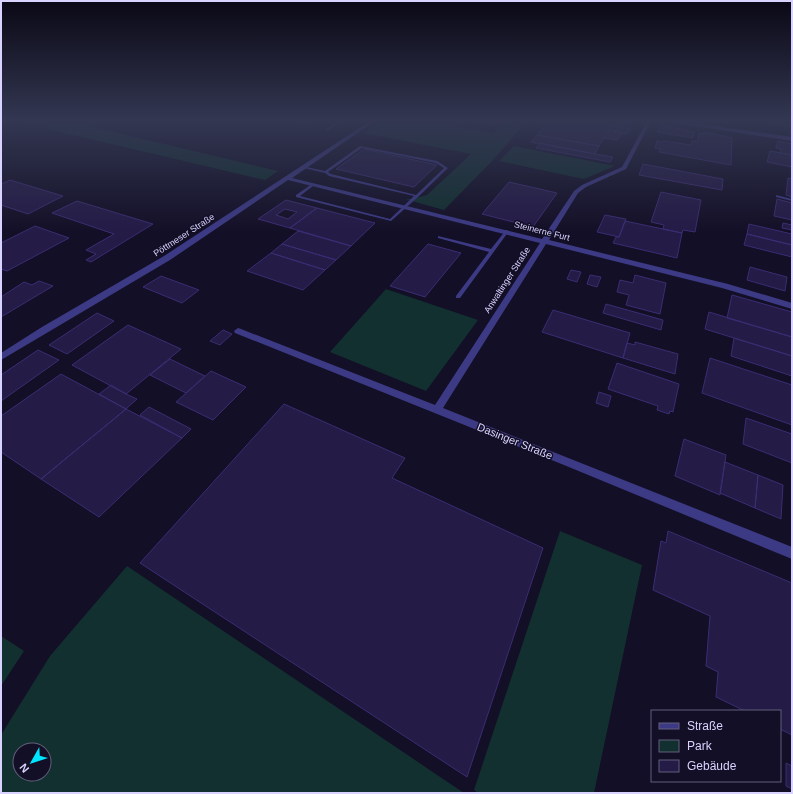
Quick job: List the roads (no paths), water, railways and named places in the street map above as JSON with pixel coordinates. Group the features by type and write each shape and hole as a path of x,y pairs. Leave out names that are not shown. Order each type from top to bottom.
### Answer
{"street":[{"name":"Pöttmeser Straße","path":"1,357 45,329 167,258 316,158"},
{"name":"Anwaltinger Straße","path":"437,410 576,192 584,186 624,168 629,158"},
{"name":"Steinerne Furt","path":"286,178 725,286 792,306"},
{"name":"Dasinger Straße","path":"238,331 792,553"}],"lane":[{"path":"326,172 346,158"},
{"path":"312,185 297,196 391,220 446,168 437,162 417,158"},
{"path":"302,167 326,172 330,176 417,196"},
{"path":"777,196 792,200"},
{"path":"458,297 506,231"},
{"path":"439,237 492,251"}]}
